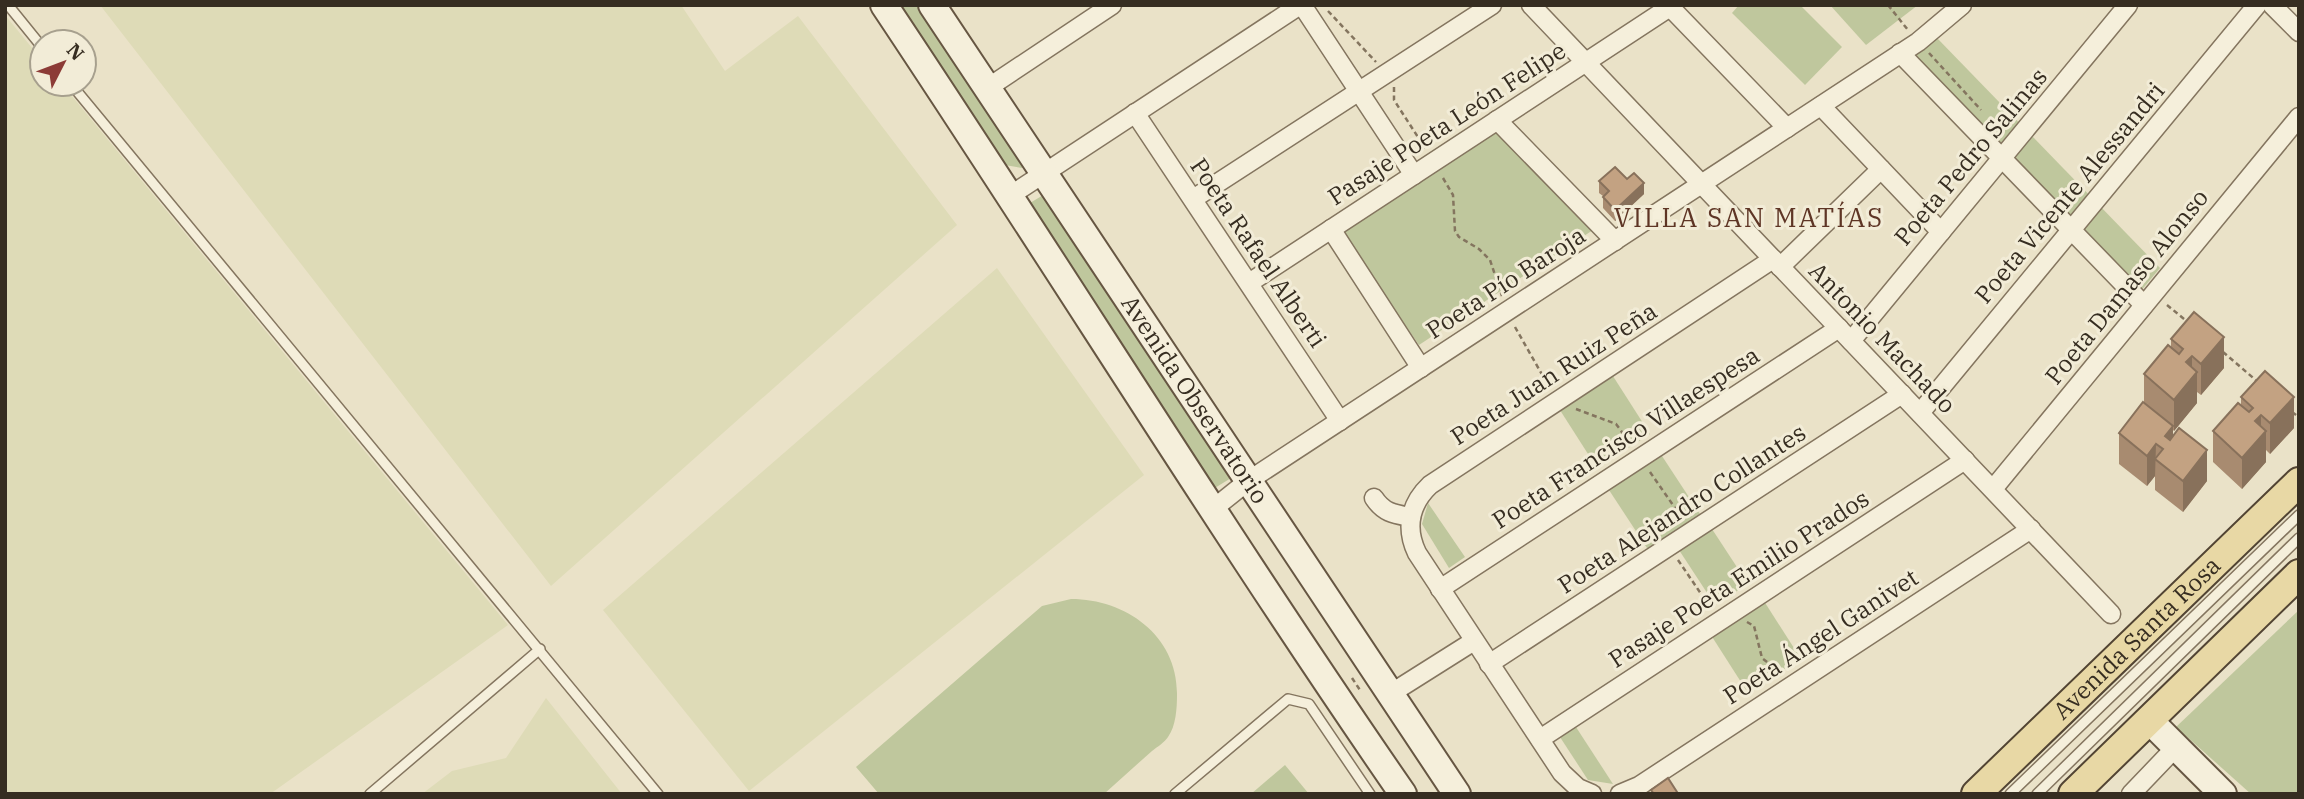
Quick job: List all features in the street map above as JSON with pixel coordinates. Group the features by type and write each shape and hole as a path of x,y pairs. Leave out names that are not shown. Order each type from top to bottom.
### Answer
{"main road":[{"name":"Avenida Observatorio","path":"884,5 1011,195 1336,696 1404,794"},
{"name":"Avenida Observatorio","path":"932,5 1457,794"},
{"name":"Avenida Santa Rosa","path":"1976,794 2299,482"},
{"path":"2073,794 2299,574"},
{"path":"2149,720 2223,794"}],"street":[{"path":"986,89 1112,5"},
{"path":"1011,195 1301,5 1414,175"},
{"path":"1193,199 1492,5"},
{"name":"Antonio Machado","path":"1531,5 2111,614"},
{"name":"Poeta Pío Baroja","path":"1210,504 1233,483 1248,481 1821,106 1935,29 1962,5"},
{"name":"Poeta Pedro Salinas","path":"1845,335 1941,232 2128,5"},
{"name":"Poeta Vicente Alessandri","path":"1920,413 2258,5"},
{"path":"2272,5 2299,32"},
{"path":"1672,6 1787,128"},
{"name":"Pasaje Poeta León Felipe","path":"1249,283 1672,6"},
{"path":"1900,53 2144,305"},
{"path":"1821,106 1941,232"},
{"name":"Poeta Rafael Alberti","path":"1135,113 1340,421"},
{"name":"Poeta Damaso Alonso","path":"1993,489 2299,117"},
{"path":"1497,120 1615,241"},
{"name":"Poeta Juan Ruiz Peña","path":"1411,517 1416,501 1430,485 1557,401 1777,263 1881,169"},
{"path":"1331,229 1421,368"},
{"name":"Poeta Francisco Villaespesa","path":"1440,590 1641,458 1845,335"},
{"name":"Poeta Alejandro Collantes","path":"1489,664 1902,394"},
{"name":"Pasaje Poeta Emilio Prados","path":"1540,739 1965,460"},
{"path":"1374,498 1378,505 1390,514 1411,517 1412,544 1440,590 1569,781 1577,788 1592,794"},
{"name":"Poeta Ángel Ganivet","path":"1620,794 1639,786 2031,529"},
{"path":"1390,694 1474,640"},
{"path":"2131,794 2175,748"}],"lane":[{"path":"8,5 28,30"},
{"path":"83,98 658,794"},
{"path":"2010,794 2299,515"},
{"path":"2037,794 2299,538"},
{"path":"370,794 540,649"},
{"path":"1175,794 1288,699 1309,704 1370,794"}],"path":[{"path":"1325,8 1387,73 1395,89 1394,100 1453,195 1455,231 1490,260 1506,312 1557,401 1616,424 1691,532"},
{"path":"1673,552 1715,614 1728,604 1732,613 1754,626 1762,658 1776,668 1791,686"}],"shaded area":[{"path":"100,5 681,5 725,71 798,16 957,225 551,586"},
{"path":"5,15 28,43 28,98 74,98 508,625 270,794 5,794"},
{"path":"997,268 1144,475 749,791 603,610"},
{"path":"546,698 622,794 422,794 452,771 506,758"}],"green space":[{"path":"897,5 920,5 1022,161 1022,168 999,164"},
{"path":"1739,5 1800,5 1842,47 1805,85 1732,13"},
{"path":"1830,5 1918,5 1866,45"},
{"path":"1937,38 2160,268 2140,292 1913,55"},
{"path":"1497,129 1593,230 1419,345 1341,233"},
{"path":"1045,194 1236,475 1205,494 1020,209"},
{"path":"1611,373 1650,434 1597,468 1558,407"},
{"path":"1662,456 1702,517 1649,551 1609,490"},
{"path":"1428,503 1465,557 1449,568 1422,524"},
{"path":"1712,529 1748,584 1715,605 1679,550"},
{"path":"1762,598 1801,659 1748,693 1709,632"},
{"path":"1071,599 1111,606 1129,614 1145,625 1169,655 1175,674 1177,695 1174,722 1165,741 1104,794 879,794 856,767 1042,606"},
{"path":"2299,610 2299,794 2251,794 2176,727"},
{"path":"1574,724 1613,784 1588,780 1558,734"},
{"path":"1285,765 1309,794 1251,794"}],"building":[{"path":"1615,167 1627,179 1634,173 1644,183 1615,210 1603,197 1609,191 1599,181"},
{"path":"2194,312 2224,337 2201,364 2192,356 2186,362 2197,372 2174,400 2144,374 2168,345 2179,354 2183,349 2171,339"},
{"path":"2265,371 2294,397 2270,423 2261,415 2255,421 2266,431 2242,458 2213,431 2238,403 2249,412 2253,408 2241,397"},
{"path":"2143,402 2173,426 2165,436 2170,440 2179,428 2207,450 2183,481 2155,459 2163,449 2156,444 2147,456 2119,433"},
{"path":"1668,778 1677,792 1654,794 1651,790"}],"district":[{"name":"VILLA SAN MATÍAS","path":"1749,218"}]}
